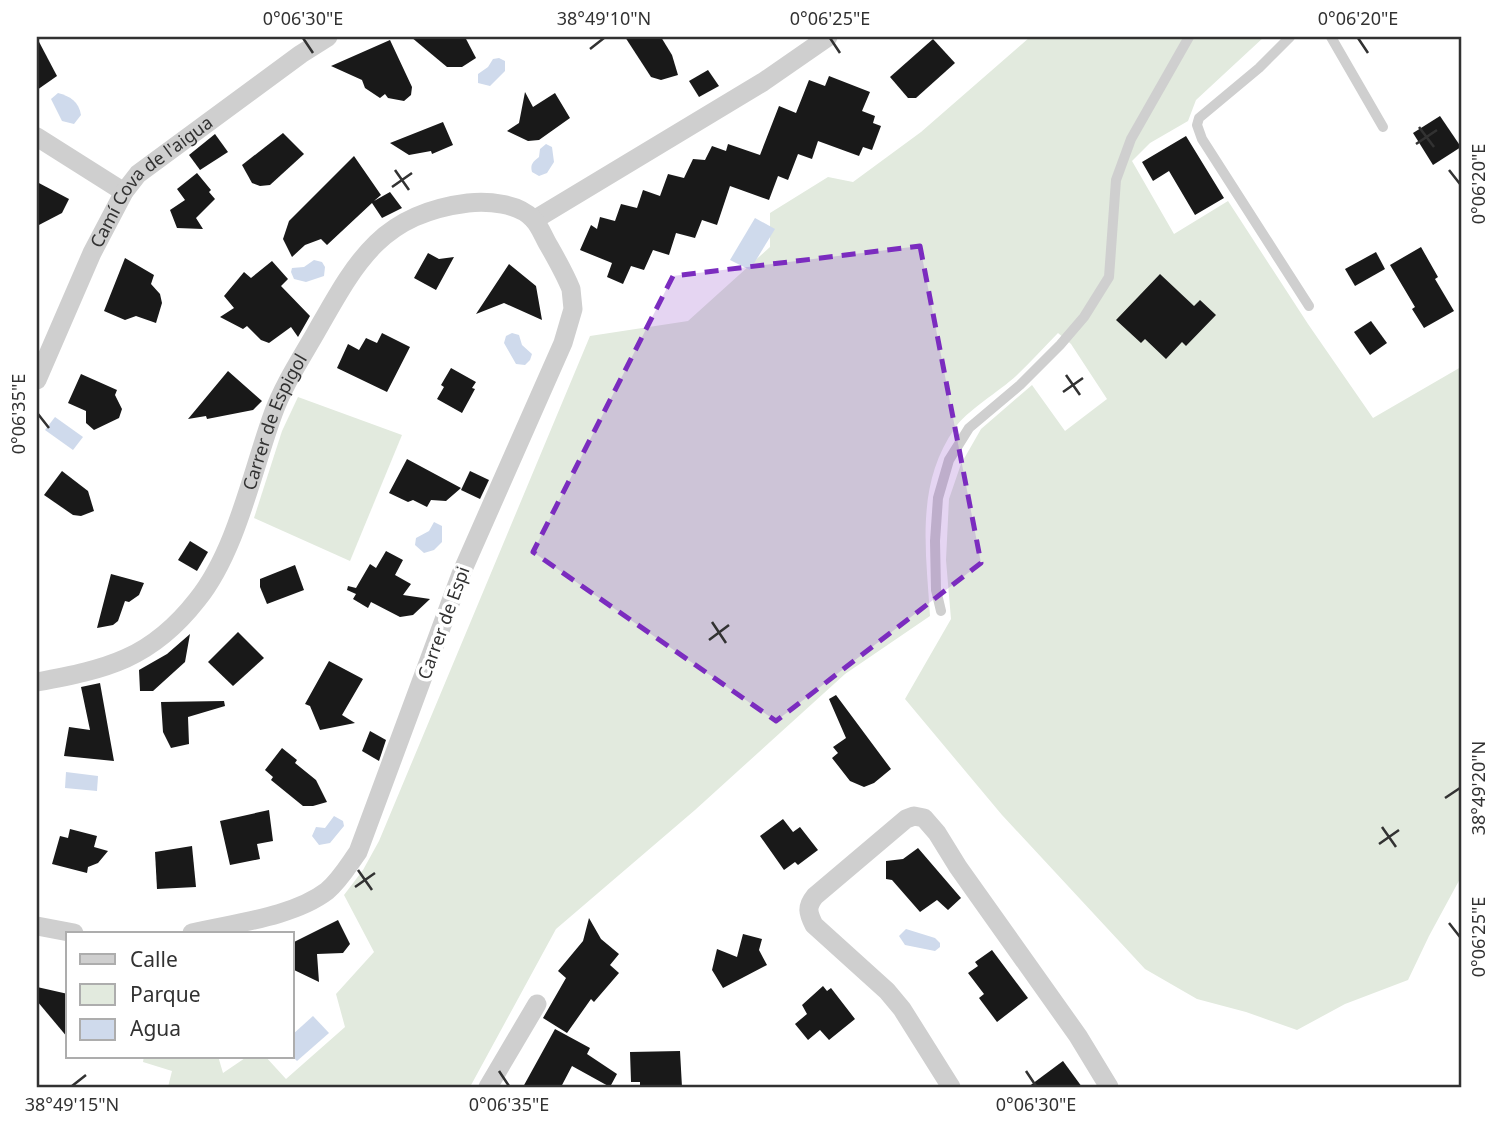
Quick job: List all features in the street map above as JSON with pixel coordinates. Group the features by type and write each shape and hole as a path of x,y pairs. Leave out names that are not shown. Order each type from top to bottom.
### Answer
{"street":[{"name":"Camí Cova de l'aigua","path":"37,380 81,276 124,192 138,174 328,37"},
{"path":"534,220 763,82 828,37"},
{"path":"37,137 124,192"},
{"name":"Carrer de Espigol","path":"37,681 108,667 129,658 165,635 200,597 213,577 231,537 280,396 334,300 358,262 378,240 394,227 420,215 477,202 499,204 524,212 534,220"},
{"name":"Carrer de Espi","path":"196,932 284,912 315,899 341,878 358,852 461,575 570,324 573,300 571,289 534,220"},
{"path":"951,1087 902,1009 887,991 814,925 808,912 809,903 815,897 906,819 914,816 924,818 937,833 1078,1036 1109,1087"},
{"path":"37,926 69,932"},
{"path":"488,1087 537,1004"}],"lane":[{"path":"941,611 936,590 935,541 938,498 949,460 969,428 1020,385 1060,345 1084,317 1109,277 1116,180 1131,139 1189,37"},
{"path":"1290,37 1259,68 1199,118 1197,125 1202,139 1309,306"},
{"path":"1331,37 1383,127"}],"highlighted area":[{"path":"920,246 981,563 776,721 533,552 673,276"}],"green space":[{"path":"1030,37 1264,37 1196,100 1188,121 1150,143 1132,161 1174,234 1228,201 1373,418 1461,367 1461,877 1408,980 1345,1004 1297,1030 1197,999 1145,969 1002,815 905,699 951,619 946,560 949,499 961,464 981,429 1032,385 1065,431 1107,399 1071,344 1058,333 1016,376 960,422 942,450 928,495 926,519 930,616 845,674 695,810 556,929 470,1087 168,1087 172,1071 143,1062 144,1058 219,1058 223,1073 245,1058 267,1058 286,1079 345,1027 336,994 374,952 344,895 363,870 379,841 590,336 688,321 770,247 770,213 828,177 853,182 921,132"},
{"path":"298,397 402,435 350,561 254,518 282,431"}],"water":[{"path":"493,59 505,61 505,71 490,86 478,83 478,74 488,67"},
{"path":"58,93 70,98 78,106 81,115 74,124 62,121 51,99"},
{"path":"546,144 552,147 554,162 547,173 539,176 532,172 532,165 539,157 540,149"},
{"path":"755,218 775,229 750,270 730,260"},
{"path":"314,260 322,262 325,267 324,276 306,282 294,279 292,268 304,267"},
{"path":"512,333 519,335 522,345 532,354 525,365 516,364 504,343 506,336"},
{"path":"55,417 83,437 73,450 45,430"},
{"path":"434,522 442,526 442,542 434,550 424,553 415,545 416,538 429,531"},
{"path":"66,772 98,776 97,791 65,788"},
{"path":"334,816 343,821 344,826 330,843 319,845 312,836 316,827 325,828"},
{"path":"906,929 935,938 940,947 935,951 905,945 899,936"},
{"path":"313,1016 329,1033 297,1061 294,1058 294,1033"}],"building":[{"path":"411,37 465,37 476,58 462,67 447,67"},
{"path":"625,37 661,37 672,55 678,75 661,80 651,77"},
{"path":"37,38 57,76 37,90"},
{"path":"933,39 955,63 916,98 908,98 890,77"},
{"path":"390,40 412,87 411,95 404,101 388,98 385,94 380,98 365,88 362,80 331,66"},
{"path":"708,70 719,86 699,97 689,81"},
{"path":"829,76 870,92 862,111 875,116 873,123 881,126 872,150 863,147 859,156 818,141 812,159 798,154 788,180 778,176 769,200 730,186 717,225 702,220 695,238 676,233 669,255 653,250 644,270 631,266 623,284 607,277 612,263 580,250 591,225 597,229 600,217 615,221 621,204 637,208 643,190 660,196 668,174 684,178 693,159 705,160 712,146 726,151 728,144 760,155 779,106 796,113 809,80 825,86"},
{"path":"525,92 533,107 555,93 570,118 539,140 528,141 507,131 519,123"},
{"path":"1440,116 1461,147 1433,165 1413,133"},
{"path":"443,122 453,145 432,154 431,151 409,155 390,143"},
{"path":"283,133 304,154 270,185 252,183 242,165"},
{"path":"215,134 228,152 200,170 189,155"},
{"path":"1186,136 1224,198 1195,215 1169,171 1153,181 1142,162"},
{"path":"354,156 381,195 374,201 390,192 402,208 382,218 372,203 327,245 321,239 305,245 292,257 283,239 289,221"},
{"path":"197,173 215,199 196,218 203,229 177,228 170,210 185,200 177,189"},
{"path":"37,182 69,199 62,213 37,226"},
{"path":"1421,247 1438,277 1435,279 1454,311 1424,328 1390,265"},
{"path":"1376,252 1385,269 1355,286 1345,269"},
{"path":"428,253 439,259 454,257 436,290 414,278"},
{"path":"125,258 154,275 151,284 160,294 162,303 156,323 136,316 125,320 104,311"},
{"path":"272,261 288,279 281,286 310,316 298,337 291,327 269,343 261,340 247,326 243,329 220,317 234,308 224,296 244,272 251,278"},
{"path":"509,264 536,286 542,320 504,303 476,314"},
{"path":"1160,274 1194,306 1200,300 1216,315 1186,346 1182,342 1166,359 1145,339 1141,343 1116,320"},
{"path":"1371,321 1387,343 1370,355 1354,332"},
{"path":"382,333 410,347 387,392 337,368 348,344 359,350 366,338 377,343"},
{"path":"451,368 476,382 462,413 437,399 444,387 441,385"},
{"path":"228,371 262,401 253,410 207,419 206,416 188,419"},
{"path":"81,374 117,390 115,395 122,409 119,418 94,430 86,423 86,411 68,403"},
{"path":"407,459 461,488 446,501 431,500 427,507 389,493"},
{"path":"62,471 88,491 94,511 81,516 73,515 44,495"},
{"path":"470,471 489,480 480,499 461,490"},
{"path":"190,541 208,552 197,571 178,560"},
{"path":"386,551 403,560 395,575 411,584 403,595 430,599 413,615 400,617 371,602 368,608 353,599 356,594 347,590 348,586 356,588 370,564 376,568"},
{"path":"295,565 304,590 267,604 260,587 260,579"},
{"path":"111,574 144,583 139,595 129,602 125,601 118,621 113,625 97,628"},
{"path":"238,632 264,658 233,686 208,662"},
{"path":"190,634 185,662 153,691 140,691 139,670 167,654"},
{"path":"329,661 363,679 342,715 355,723 320,730 310,706 305,704"},
{"path":"100,683 114,761 64,756 69,727 90,730 81,687"},
{"path":"836,695 891,769 874,783 864,787 850,781 832,758 838,753 833,747 846,738 829,699"},
{"path":"224,701 225,706 188,717 189,744 171,748 163,732 161,702"},
{"path":"370,731 386,740 379,761 362,751"},
{"path":"282,748 316,780 327,802 303,806 271,780 273,777 265,770"},
{"path":"269,810 273,841 257,844 260,859 230,865 220,821"},
{"path":"783,819 793,832 800,827 818,850 798,865 795,862 784,870 760,836"},
{"path":"70,829 97,836 94,847 108,851 98,863 88,867 87,873 52,864 60,836 68,838"},
{"path":"192,846 196,887 157,889 155,852"},
{"path":"918,848 961,898 948,910 937,900 920,912 892,880 886,879 886,861 903,859"},
{"path":"589,918 601,939 619,954 610,965 619,973 594,1002 591,999 567,1033 543,1018 566,978 558,971 583,941"},
{"path":"338,920 350,944 343,953 317,954 319,982 294,970 294,942"},
{"path":"743,934 762,939 759,950 767,965 723,988 712,970 717,949 737,957"},
{"path":"992,950 1028,998 997,1022 979,998 984,994 968,973 978,966 975,962"},
{"path":"823,986 827,991 831,988 855,1019 829,1040 820,1030 808,1040 795,1024 807,1014 802,1005"},
{"path":"37,987 66,994 66,1036 37,1001"},
{"path":"555,1029 590,1048 587,1054 617,1074 610,1087 572,1066 561,1087 523,1087"},
{"path":"680,1051 682,1087 640,1087 640,1082 631,1082 630,1052"},
{"path":"1063,1061 1082,1087 1028,1087"}]}
